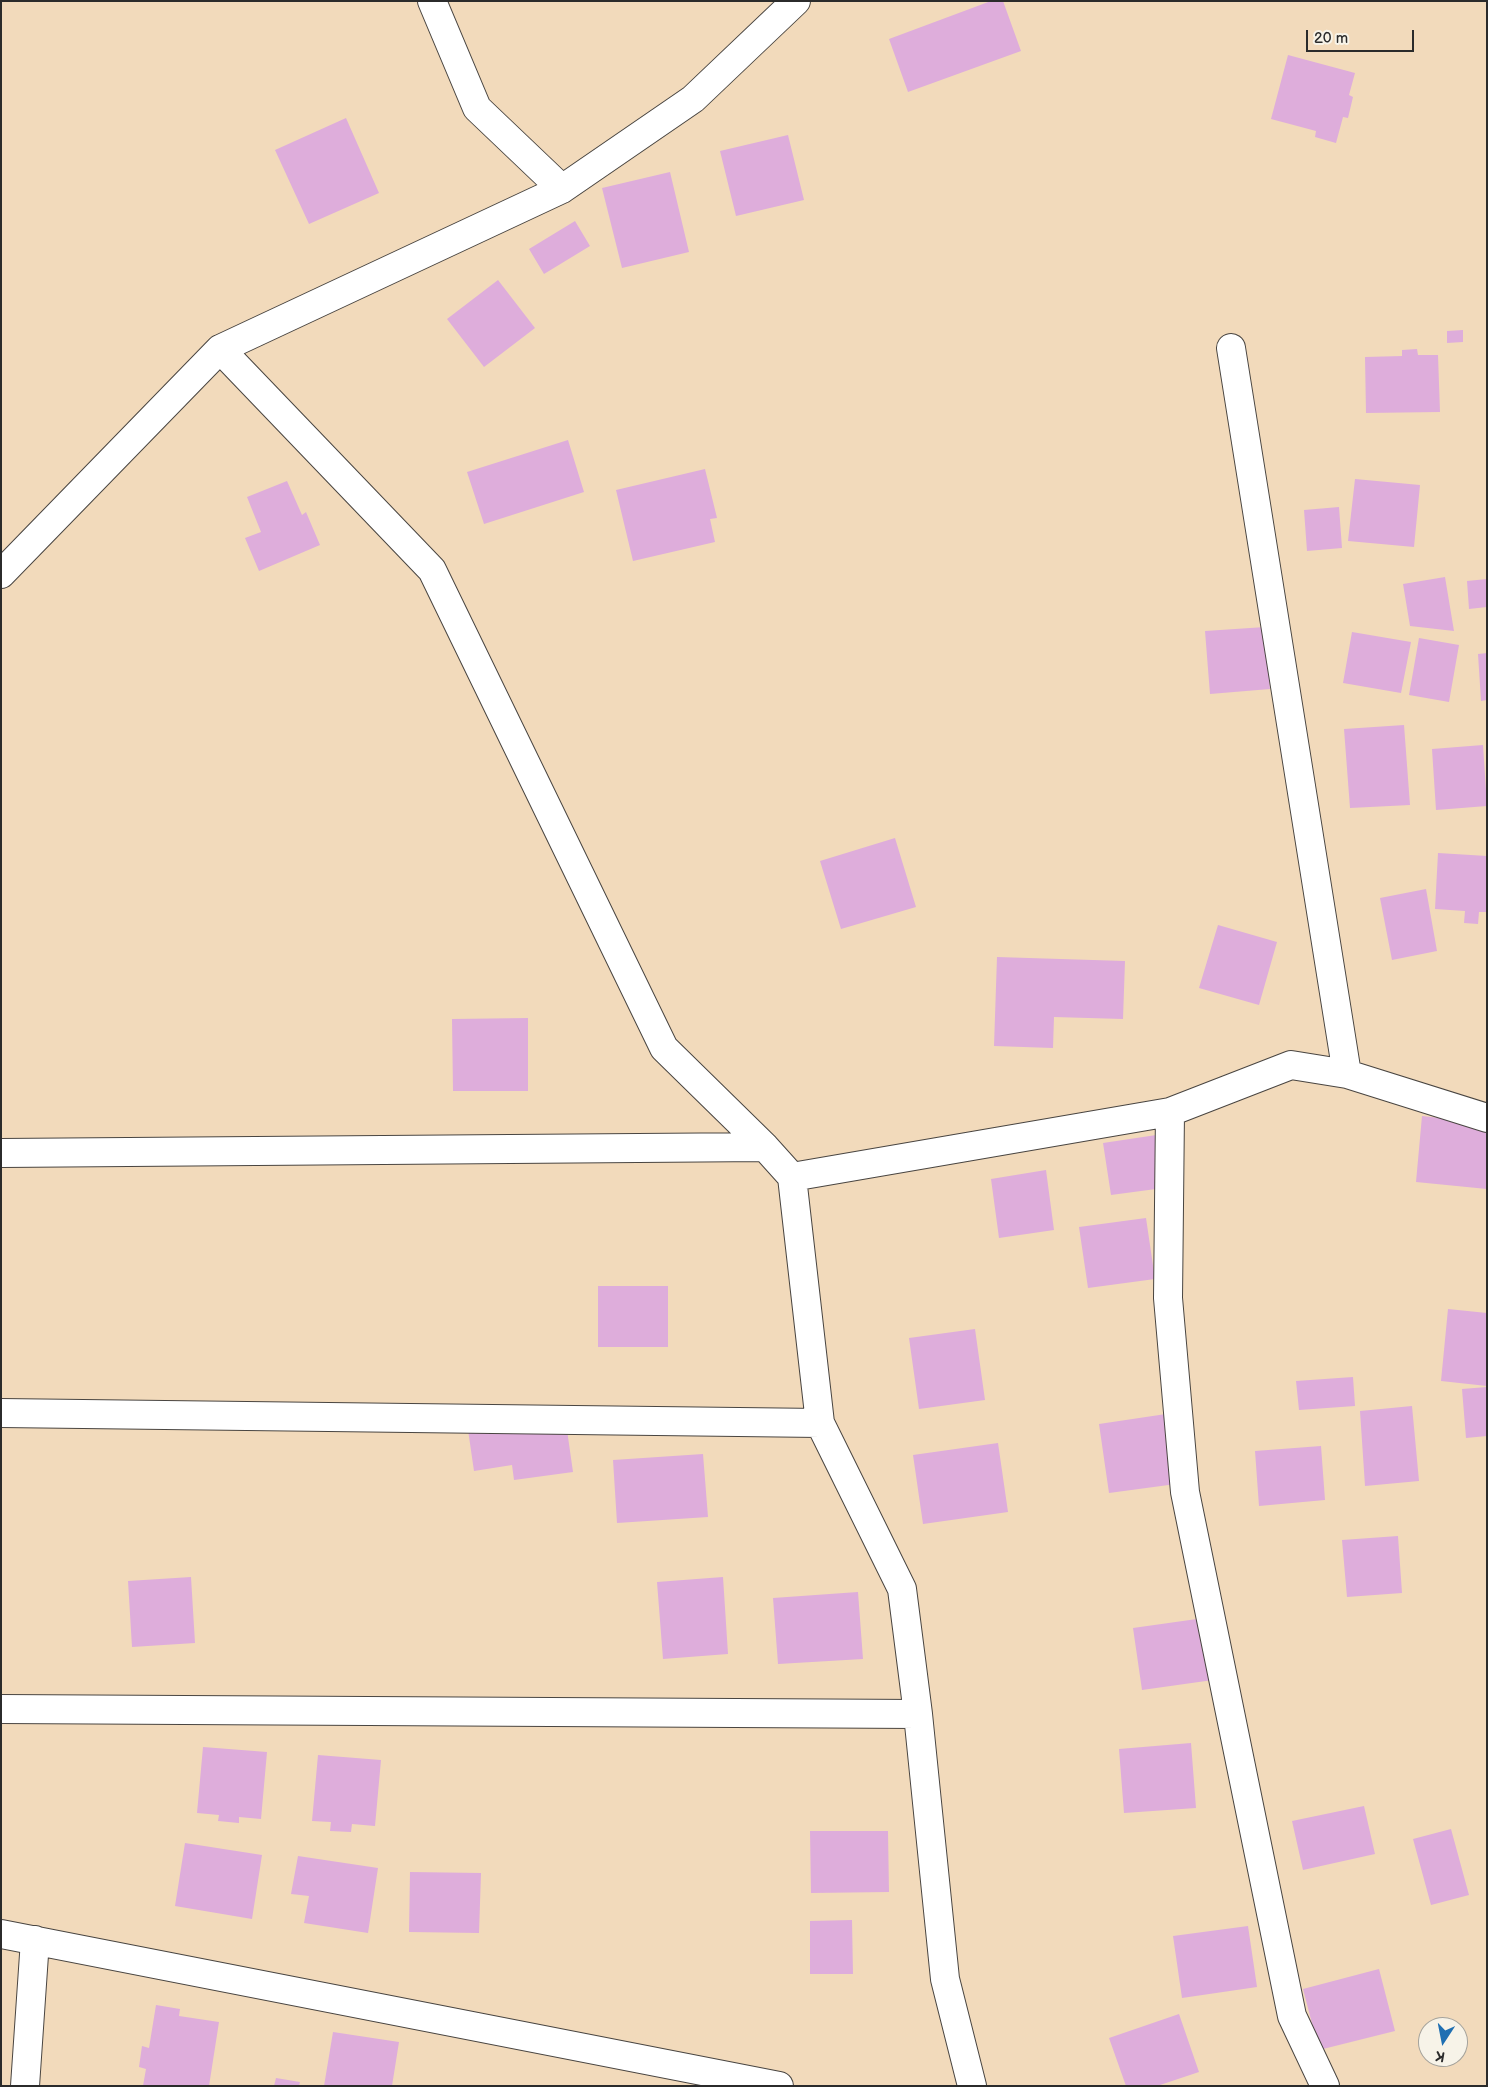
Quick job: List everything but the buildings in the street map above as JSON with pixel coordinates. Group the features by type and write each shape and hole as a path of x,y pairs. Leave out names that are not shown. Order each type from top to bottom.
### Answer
{"street":[{"path":"432,1 477,108 562,189"},
{"path":"1,574 220,349 562,189 693,99 796,1"},
{"path":"1231,348 1347,1074"},
{"path":"220,349 432,570 664,1048 765,1147 792,1177 820,1423 902,1589 918,1714 945,1979 972,2086"},
{"path":"792,1177 1170,1112 1290,1065 1347,1074 1487,1118"},
{"path":"1170,1112 1168,1298 1185,1492 1292,2016 1325,2086"},
{"path":"1,1153 765,1147"},
{"path":"1,1413 820,1423"},
{"path":"1,1709 918,1714"},
{"path":"1,1934 779,2086"},
{"path":"25,2086 36,1940"}]}
